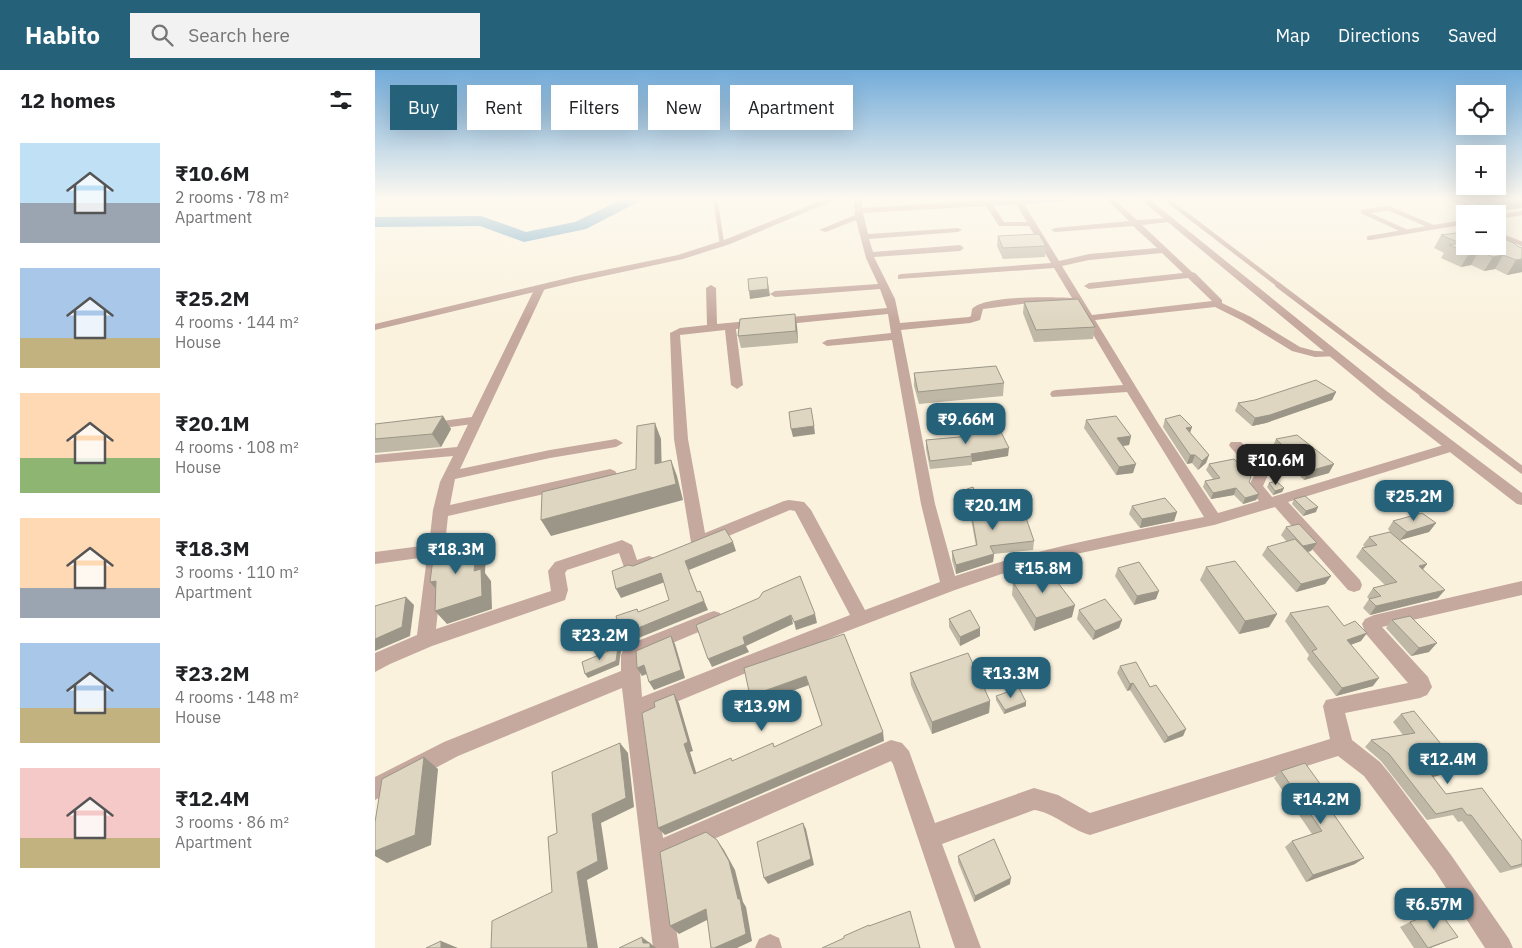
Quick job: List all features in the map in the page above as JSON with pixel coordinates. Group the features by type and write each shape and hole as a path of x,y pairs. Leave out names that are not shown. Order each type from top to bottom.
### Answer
{"street":[{"path":"375,328 540,288 651,264 732,240"},
{"path":"865,240 869,255 890,299 928,504 949,585"},
{"path":"1043,240 1131,388 1214,520"},
{"path":"1155,240 1218,300 1215,304"},
{"path":"1193,240 1333,354 1522,500"},
{"path":"869,255 960,248"},
{"path":"901,277 1044,267 1089,256 1165,250"},
{"path":"1089,286 1192,275"},
{"path":"775,294 883,286"},
{"path":"426,640 441,512 450,476 540,288"},
{"path":"711,288 712,328"},
{"path":"827,343 969,320 975,318 980,307 1014,301 1051,299 1079,301"},
{"path":"1089,318 1215,304 1247,318 1296,349 1315,354 1333,354"},
{"path":"699,542 681,439 675,333 679,331 891,311"},
{"path":"730,326 737,385"},
{"path":"1055,394 1131,388"},
{"path":"450,476 549,454 616,443"},
{"path":"1236,445 1262,473 1255,487 1274,502 1354,585"},
{"path":"634,710 949,585 1029,560 1214,520 1452,447"},
{"path":"375,459 461,451"},
{"path":"441,512 610,474"},
{"path":"681,549 789,505 799,506 803,510 861,619"},
{"path":"375,664 383,658 426,640 559,595 560,590 556,571 561,566 623,546 626,549 629,564 633,568 663,556"},
{"path":"375,558 436,550"},
{"path":"1341,744 1341,733 1333,706 1420,689 1422,686 1372,629 1371,624 1373,622 1522,588"},
{"path":"666,948 634,710 630,676 630,655 632,652 727,612"},
{"path":"375,789 451,749 630,676"},
{"path":"929,837 1035,799 1045,799 1055,803 1080,822 1090,824 1341,744"},
{"path":"1341,744 1372,770 1383,782 1443,863 1500,948"},
{"path":"654,853 891,750 895,750 902,758 969,948"}],"lane":[{"path":"721,240 722,244"},
{"path":"1220,240 1522,470"},
{"path":"430,426 476,420"}],"building":[{"path":"1000,240 1042,240 1046,246 1003,248"},
{"path":"1506,240 1522,248 1522,259 1516,260 1503,255 1506,255"},
{"path":"767,277 768,289 749,291 748,279"},
{"path":"1078,299 1095,327 1036,330 1024,302"},
{"path":"795,314 796,331 738,336 740,319"},
{"path":"996,366 1004,383 918,392 914,373"},
{"path":"1316,380 1336,392 1270,415 1255,418 1238,403 1255,400"},
{"path":"811,408 814,426 791,429 789,412"},
{"path":"1180,415 1192,427 1186,428 1209,455 1202,461 1195,455 1190,455 1165,419"},
{"path":"443,416 432,434 375,439 375,424"},
{"path":"1116,416 1131,436 1117,438 1136,464 1119,467 1086,420"},
{"path":"655,423 655,464 671,460 676,484 541,520 542,492 636,469 637,426"},
{"path":"1000,430 1009,448 971,454 972,456 930,461 926,440 970,436 969,434"},
{"path":"1297,435 1334,464 1309,471 1276,439"},
{"path":"1234,459 1251,477 1249,482 1259,494 1245,498 1236,488 1213,493 1205,481 1220,478 1209,464"},
{"path":"1276,481 1284,488 1275,491 1269,483"},
{"path":"973,487 983,513 997,512 998,515 1024,512 1034,541 990,546 994,554 956,565 952,551 977,545 967,489"},
{"path":"1305,496 1318,507 1306,511 1294,499"},
{"path":"1165,498 1177,512 1142,519 1132,506"},
{"path":"1422,513 1436,523 1407,532 1393,521"},
{"path":"1299,524 1317,543 1303,546 1286,527"},
{"path":"725,529 733,542 685,561 697,592 700,591 704,601 621,635 616,616 637,609 638,612 669,600 661,573 616,589 612,571 628,565 633,566"},
{"path":"1390,532 1427,564 1419,566 1445,590 1376,606 1369,599 1381,596 1373,588 1397,582 1362,548 1377,545 1369,537"},
{"path":"477,539 474,571 481,569 482,596 435,611 436,581 430,582 434,551"},
{"path":"1295,539 1331,576 1301,584 1267,547"},
{"path":"1235,561 1277,614 1245,621 1206,567"},
{"path":"1139,562 1159,591 1137,596 1118,568"},
{"path":"1048,570 1075,605 1036,618 1013,582"},
{"path":"800,576 815,614 794,622 791,615 743,637 745,644 708,659 696,625 759,598 763,592"},
{"path":"406,597 402,627 375,639 375,606"},
{"path":"1105,599 1122,620 1095,631 1079,610"},
{"path":"1328,606 1344,626 1355,621 1367,633 1347,640 1379,678 1342,688 1312,651 1317,649 1290,613"},
{"path":"970,610 980,628 960,637 949,619"},
{"path":"1410,616 1437,643 1419,648 1392,620"},
{"path":"844,634 883,732 658,828 642,713 655,707 654,702 674,694 688,742 684,744 694,774 731,758 732,761 773,743 774,747 822,725 806,676 750,696 744,668"},
{"path":"671,636 681,670 649,682 644,665 637,668 636,651"},
{"path":"618,647 616,661 585,674 582,662"},
{"path":"968,653 990,701 932,722 910,673"},
{"path":"1136,662 1150,687 1156,685 1186,729 1168,737 1133,683 1130,684 1120,666"},
{"path":"1019,688 1026,702 1005,710 996,696"},
{"path":"1414,711 1459,766 1430,773 1446,794 1482,788 1522,841 1522,864 1511,867 1471,815 1467,815 1462,808 1436,814 1389,754 1371,740 1415,733 1401,714"},
{"path":"620,743 626,798 592,814 598,861 577,872 588,948 491,948 492,921 552,892 548,837 557,833 552,772"},
{"path":"424,757 415,835 375,851 375,822 382,779"},
{"path":"1305,763 1339,810 1332,812 1364,858 1313,875 1292,841 1322,831 1281,771"},
{"path":"803,823 811,859 764,878 757,842"},
{"path":"706,832 717,840 729,861 738,899 740,899 746,934 714,948 711,948 706,909 670,926 660,852"},
{"path":"994,839 1011,878 975,896 958,856"},
{"path":"910,911 920,948 822,948 869,925"},
{"path":"1439,911 1458,937 1428,948 1410,922"},
{"path":"642,937 643,943 650,943 650,948 619,948"},
{"path":"441,941 441,948 426,948"}]}
